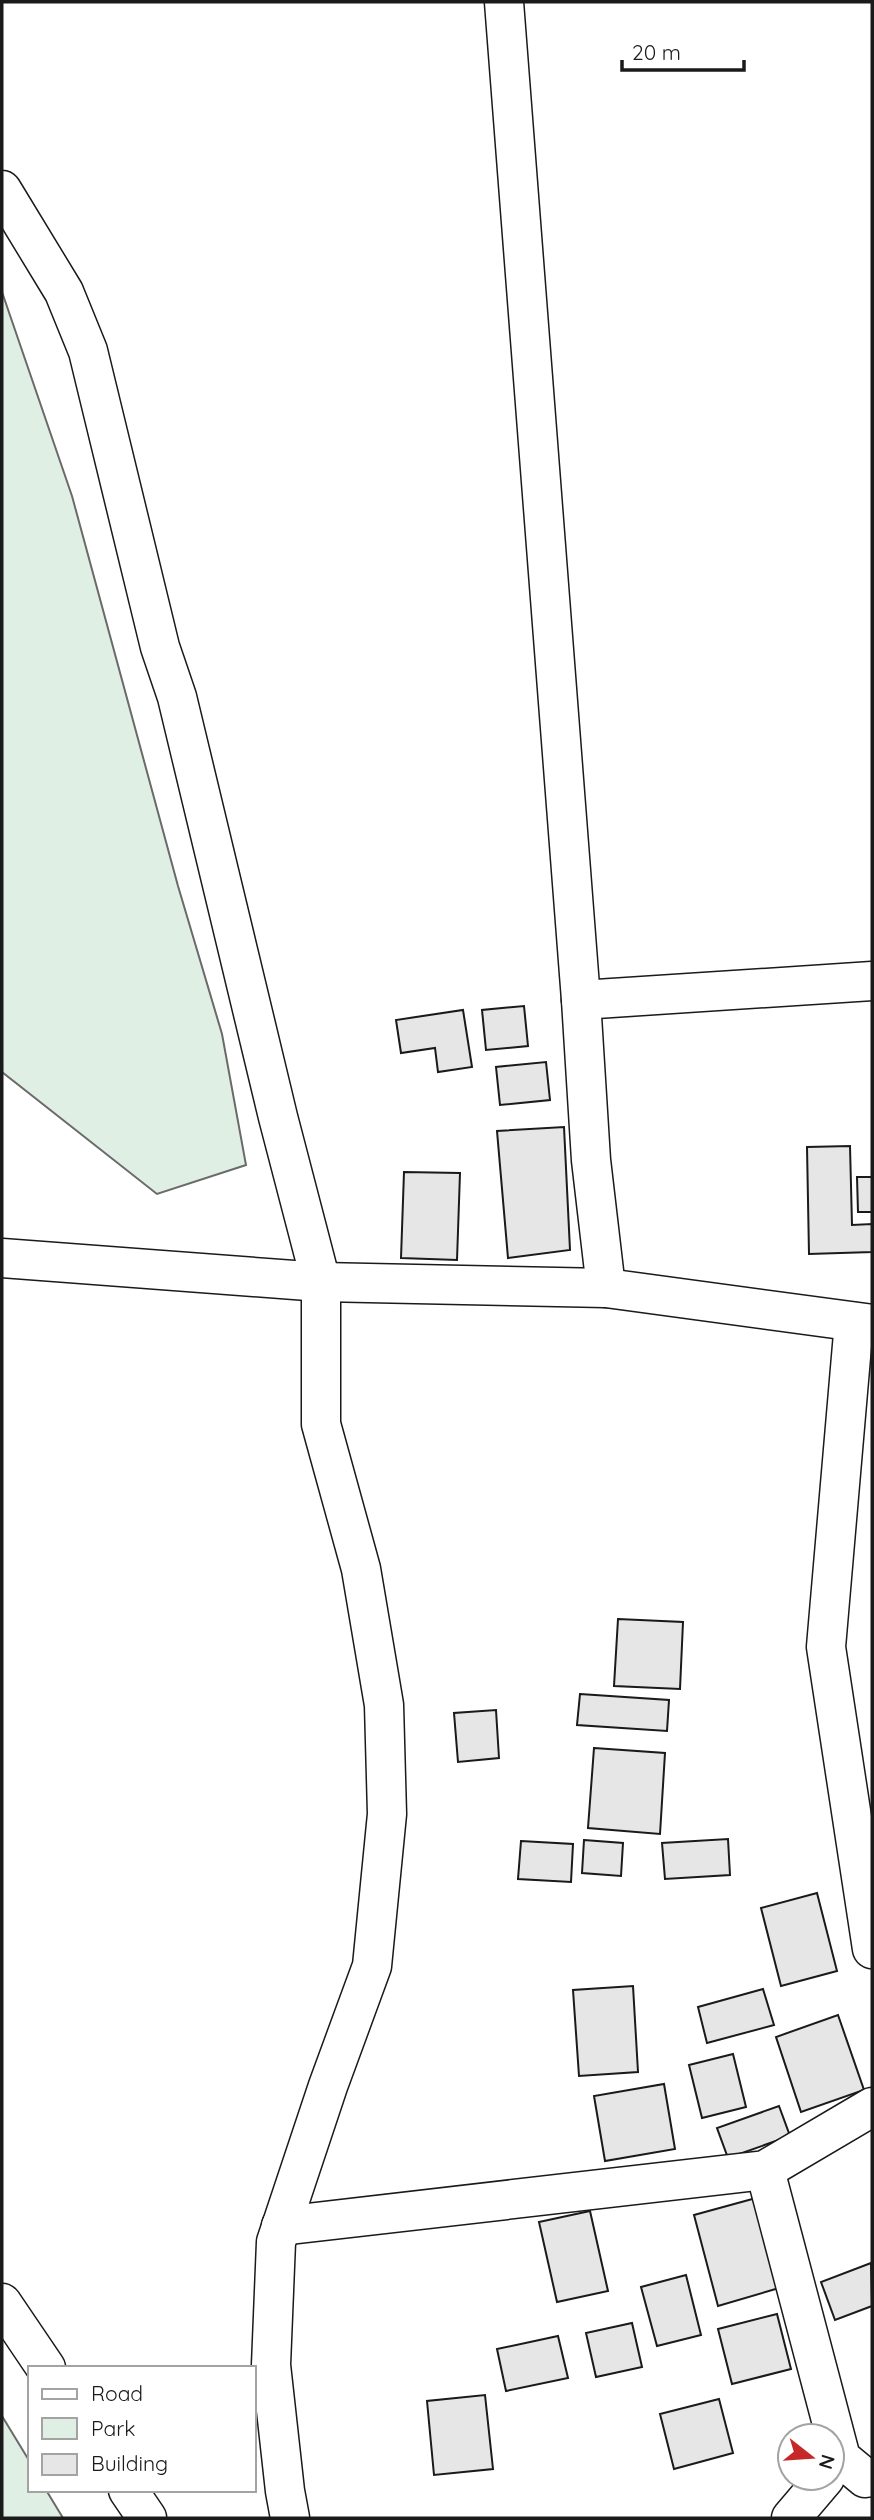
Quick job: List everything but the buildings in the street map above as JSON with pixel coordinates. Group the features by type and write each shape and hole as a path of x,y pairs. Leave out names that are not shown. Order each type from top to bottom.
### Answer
{"street":[{"path":"504,2 591,1160 606,1288"},
{"path":"2,190 64,292 88,351 160,648 177,697 278,1117 321,1282 321,1424 361,1569 384,1705 387,1814 372,1966 328,2085 276,2242 271,2365 290,2518"},
{"path":"581,1000 872,981"},
{"path":"2,1258 321,1282 606,1288 863,1323 826,1647 872,1949"},
{"path":"281,2226 765,2170 872,2107"},
{"path":"765,2170 829,2422"},
{"path":"2,2303 45,2366"},
{"path":"129,2492 147,2518"},
{"path":"791,2518 819,2492"}],"green space":[{"path":"2,292 72,496 178,886 222,1034 246,1165 157,1194 2,1072"},
{"path":"2,2416 28,2459 28,2492 47,2492 63,2518 2,2518"}]}
